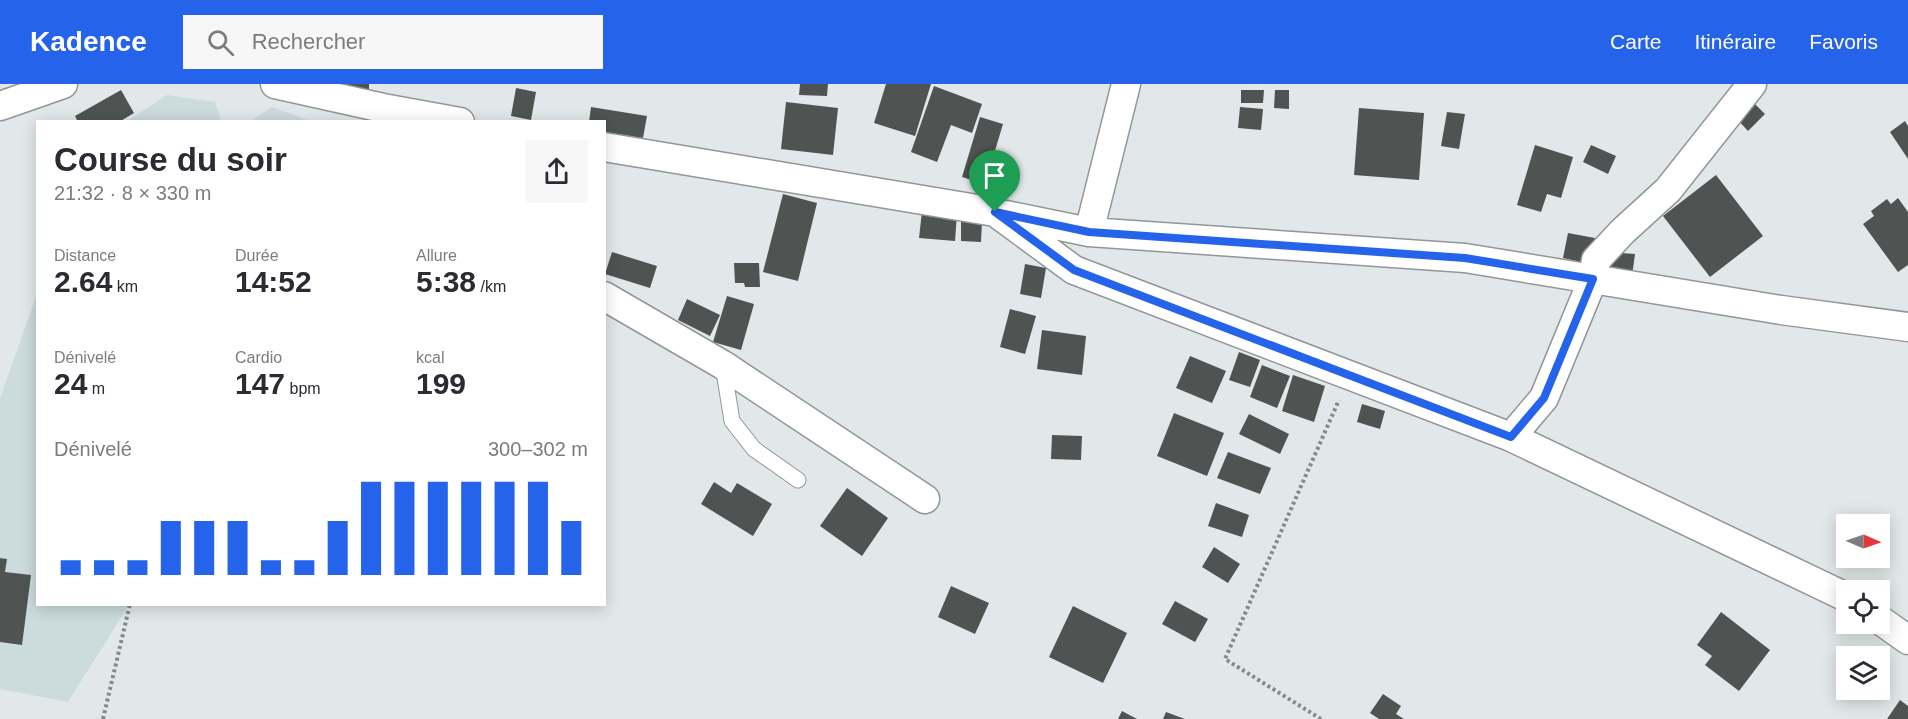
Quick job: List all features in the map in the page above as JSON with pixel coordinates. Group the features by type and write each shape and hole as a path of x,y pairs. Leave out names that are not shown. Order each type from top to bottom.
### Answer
{"street":[{"path":"0,106 63,84"},
{"path":"275,84 384,115 438,120"},
{"path":"1089,232 1126,84"},
{"path":"1511,437 1544,398 1593,279 1596,261 1622,232 1668,190 1752,84"},
{"path":"606,147 995,212 1089,232 1465,258 1781,310 1908,327"},
{"path":"995,212 1074,270 1511,437 1836,592"},
{"path":"606,297 723,365 925,499"},
{"path":"1890,627 1908,640"}],"lane":[{"path":"723,365 732,421 754,449 798,480"}],"path":[{"path":"1321,719 1225,659 1350,375"},
{"path":"103,719 130,606"}],"shaded area":[{"path":"167,95 215,102 221,120 129,120"},
{"path":"272,107 307,120 252,120"},
{"path":"36,297 36,606 128,606 68,702 0,689 0,398"}],"building":[{"path":"344,84 369,84 369,92 343,90"},
{"path":"800,84 828,84 827,96 799,95"},
{"path":"886,84 931,84 915,136 874,123"},
{"path":"934,86 982,104 972,133 951,125 937,162 911,152"},
{"path":"516,88 536,92 531,120 511,116"},
{"path":"121,90 134,113 122,120 77,120 75,116"},
{"path":"1241,90 1264,90 1263,103 1241,103"},
{"path":"1275,90 1289,90 1289,109 1274,108"},
{"path":"1752,101 1765,114 1748,131 1735,117"},
{"path":"786,102 838,108 833,155 781,149"},
{"path":"591,107 647,116 643,138 606,132 606,120 589,120"},
{"path":"1240,107 1263,109 1261,130 1238,128"},
{"path":"1359,108 1424,113 1419,180 1354,175"},
{"path":"1447,112 1465,114 1459,149 1441,146"},
{"path":"980,117 1003,124 985,184 962,177"},
{"path":"1905,121 1908,126 1908,159 1890,132"},
{"path":"1535,145 1573,157 1561,198 1547,194 1541,212 1517,205"},
{"path":"1591,145 1616,156 1608,174 1583,162"},
{"path":"1716,175 1763,236 1710,277 1663,216"},
{"path":"783,194 817,203 798,281 763,272"},
{"path":"1898,198 1908,212 1908,265 1898,272 1863,224 1874,216 1871,211 1887,199 1891,204"},
{"path":"922,211 957,214 955,241 919,238"},
{"path":"961,220 982,221 981,242 961,241"},
{"path":"1568,233 1595,238 1590,264 1563,258"},
{"path":"612,252 657,266 650,288 606,274"},
{"path":"1607,252 1635,254 1632,276 1605,273"},
{"path":"734,263 759,263 760,287 745,287 744,283 735,283"},
{"path":"1025,264 1046,268 1041,298 1020,294"},
{"path":"727,296 754,304 741,350 713,342"},
{"path":"687,299 720,315 710,336 678,320"},
{"path":"1010,309 1036,316 1025,354 1000,347"},
{"path":"1042,330 1086,336 1082,375 1037,369"},
{"path":"1239,352 1260,360 1250,387 1229,380"},
{"path":"1190,356 1226,371 1212,403 1176,388"},
{"path":"1262,365 1290,376 1277,408 1250,397"},
{"path":"1293,375 1325,386 1314,422 1282,411"},
{"path":"1362,404 1385,411 1380,429 1357,422"},
{"path":"1174,413 1224,433 1207,476 1157,456"},
{"path":"1249,414 1289,434 1280,454 1239,434"},
{"path":"1052,435 1082,436 1081,460 1051,459"},
{"path":"1228,452 1271,468 1260,494 1217,478"},
{"path":"714,482 731,493 737,483 772,504 753,536 701,504"},
{"path":"847,488 888,518 862,556 820,526"},
{"path":"1216,503 1249,515 1242,537 1208,526"},
{"path":"1214,547 1240,564 1228,583 1202,567"},
{"path":"0,558 7,559 5,572 31,575 22,645 0,642"},
{"path":"951,586 989,603 975,634 938,617"},
{"path":"1175,601 1208,619 1195,642 1162,624"},
{"path":"1073,606 1127,633 1103,683 1049,657"},
{"path":"1721,612 1770,650 1739,691 1705,665 1712,656 1697,645"},
{"path":"1383,694 1401,706 1396,714 1404,719 1379,719 1370,713"},
{"path":"1900,700 1908,706 1908,719 1887,719"},
{"path":"1122,711 1137,719 1118,719"},
{"path":"1166,712 1185,719 1163,719"}],"route":[{"path":"995,212 1089,232 1465,258 1593,279 1544,398 1511,437 1074,270 995,212"}]}
